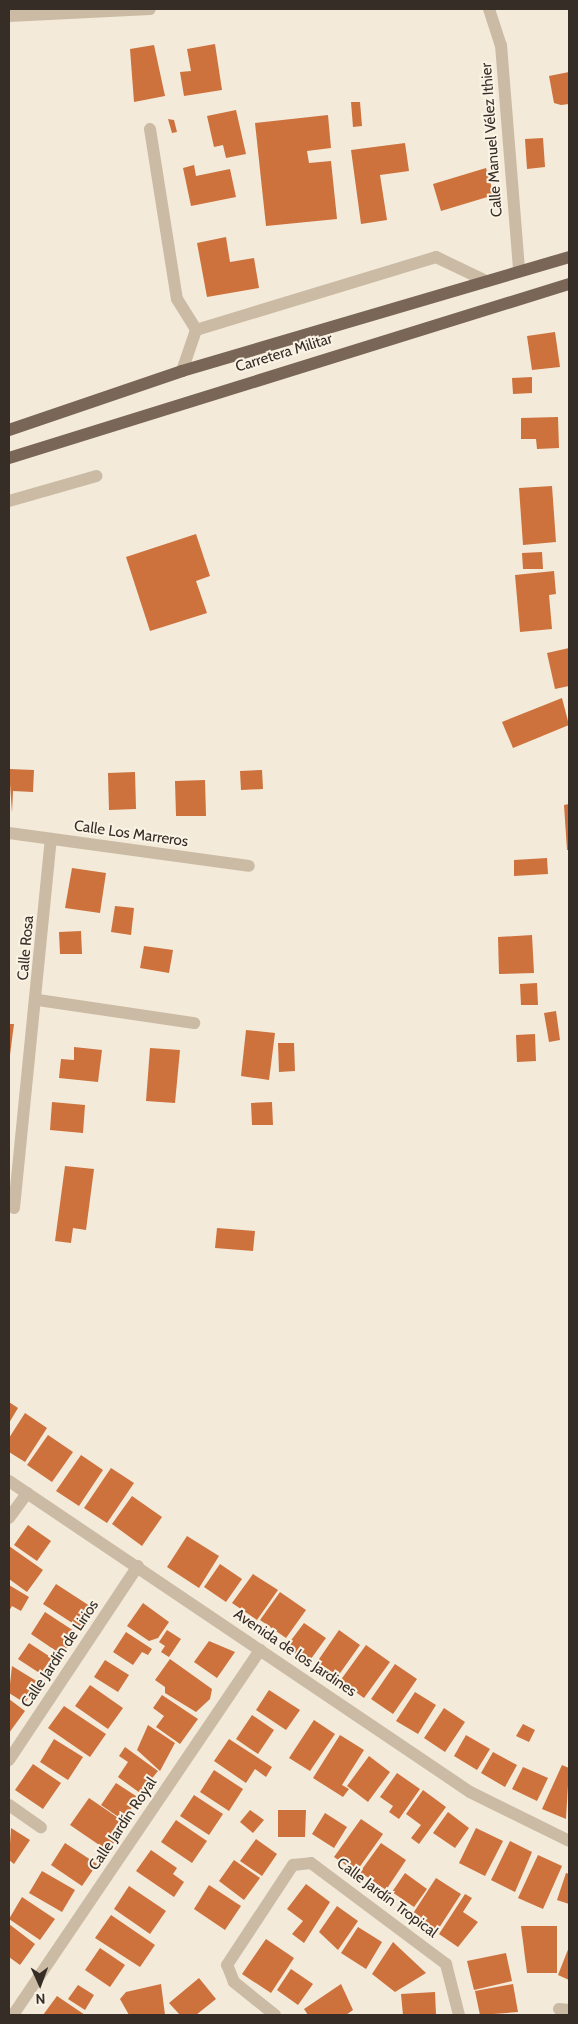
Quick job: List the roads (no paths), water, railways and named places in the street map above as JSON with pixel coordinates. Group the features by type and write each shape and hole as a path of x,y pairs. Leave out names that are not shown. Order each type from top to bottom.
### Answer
{"main road":[{"name":"Carretera Militar","path":"9,430 182,371 484,280 569,258"},
{"name":"Carretera Militar","path":"9,458 569,284"}],"street":[{"path":"9,16 150,9"},
{"name":"Calle Manuel Vélez Ithier","path":"489,9 501,45 519,270"},
{"path":"150,129 177,299 196,330"},
{"path":"196,330 436,257 484,280"},
{"path":"182,371 196,330"},
{"path":"9,501 96,476"},
{"name":"Calle Los Marreros","path":"9,832 249,866"},
{"name":"Calle Rosa","path":"14,1208 38,1000 52,839"},
{"path":"38,1000 194,1023"},
{"name":"Avenida de los Jardines","path":"9,1481 138,1566 470,1792 569,1841"},
{"path":"9,1518 27,1493"},
{"name":"Calle Jardín de Lirios","path":"9,1760 138,1566"},
{"name":"Calle Jardín Royal","path":"13,2015 260,1650"},
{"path":"9,1805 41,1827"},
{"name":"Calle Jardín Tropical","path":"275,2015 234,1982 227,1965 293,1865 311,1863 446,1964 459,2015"}]}
